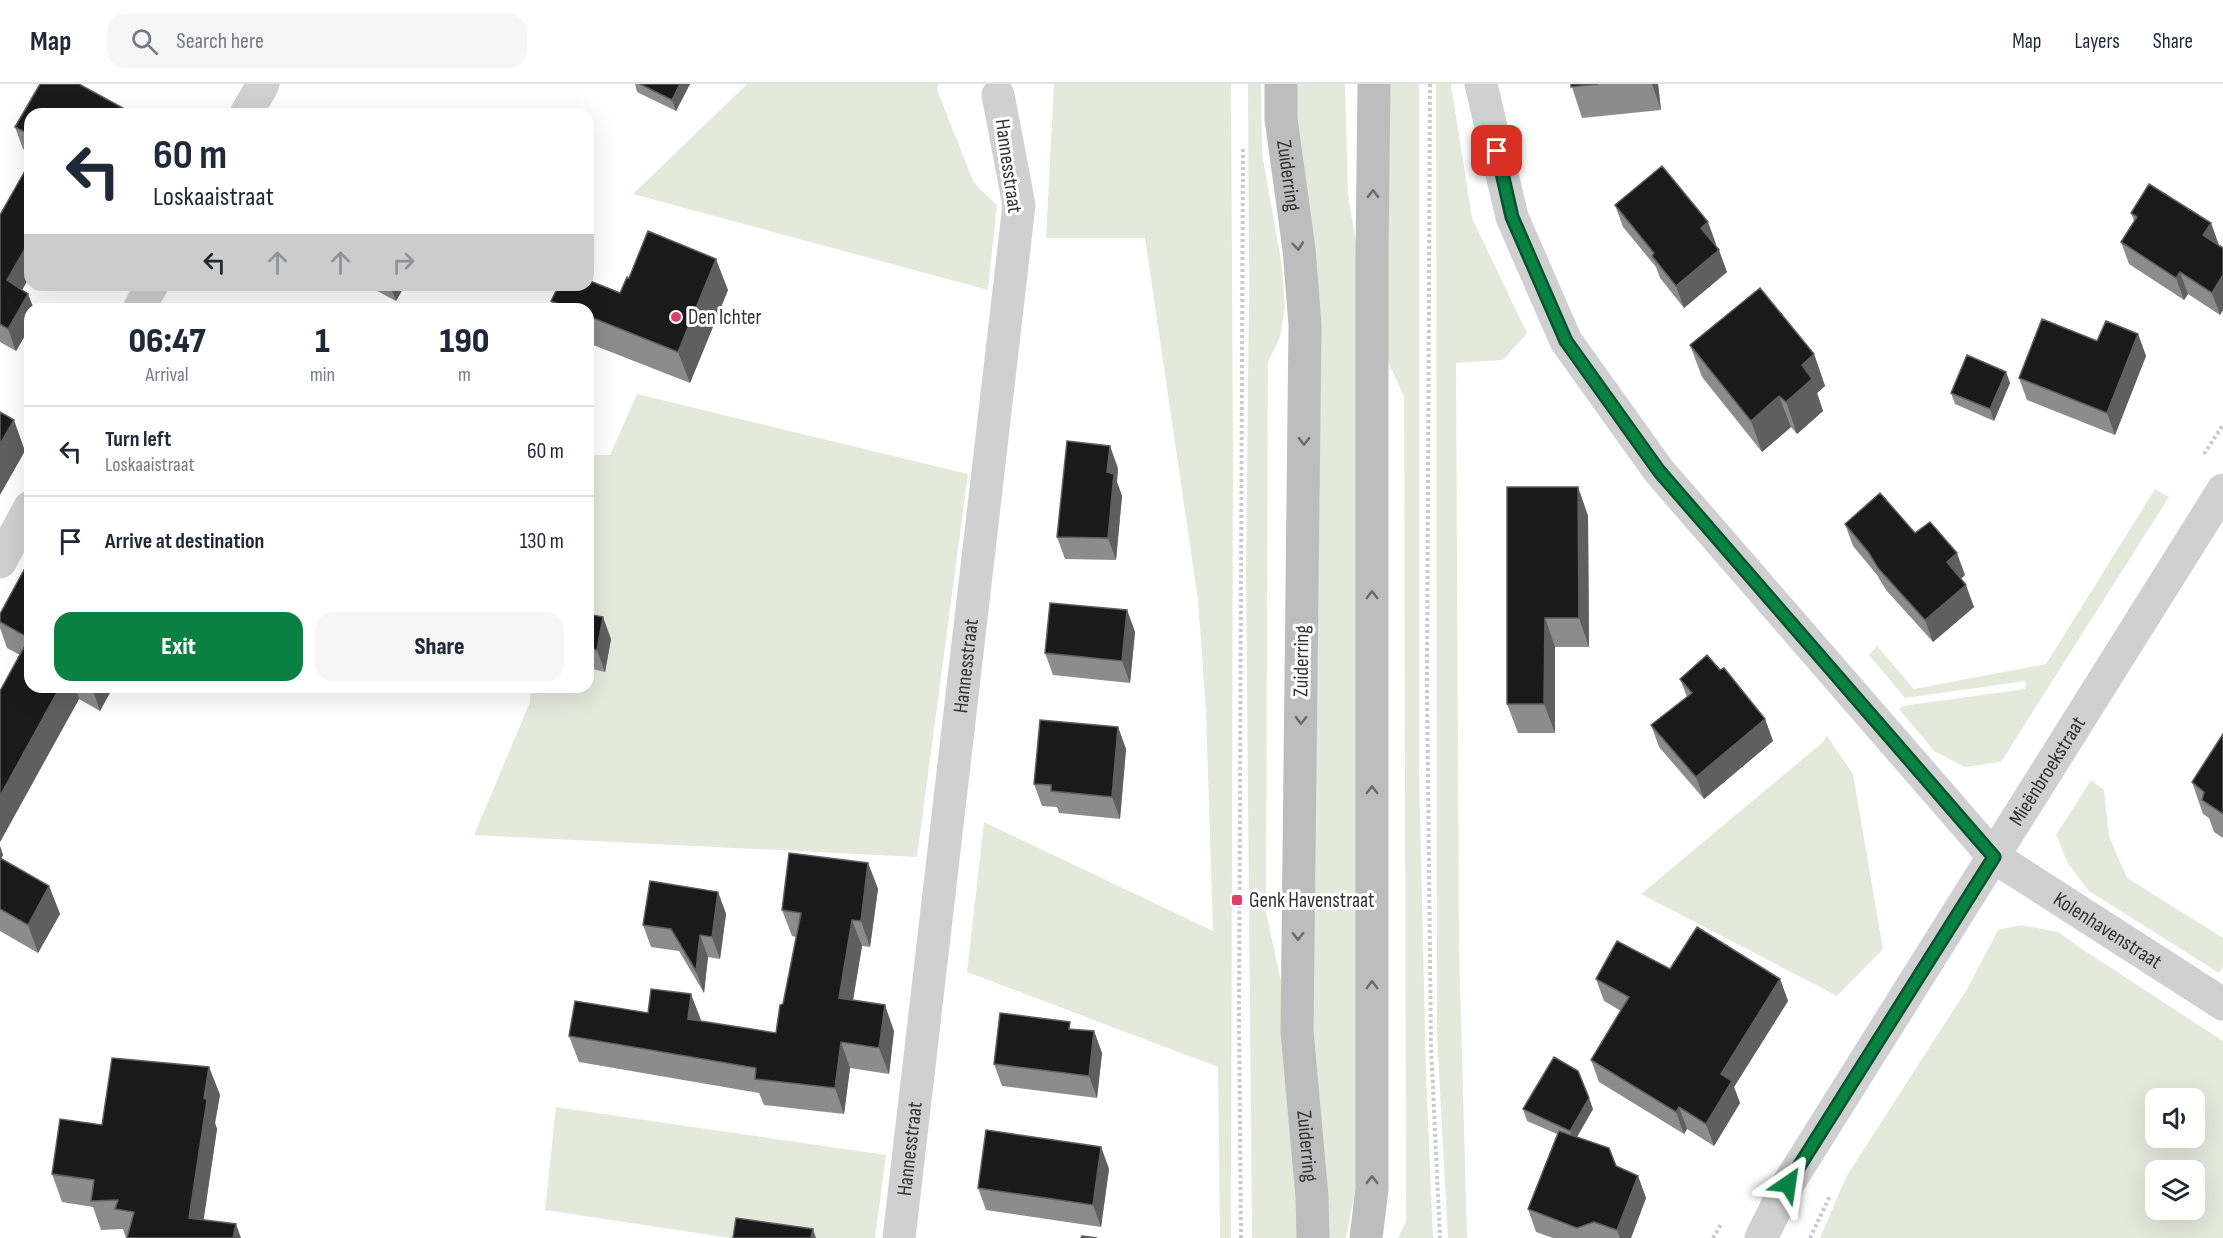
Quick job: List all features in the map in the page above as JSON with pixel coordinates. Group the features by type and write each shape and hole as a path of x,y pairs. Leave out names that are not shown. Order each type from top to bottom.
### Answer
{"main road":[{"name":"Zuiderring","path":"1281,84 1281,118 1299,249 1305,325 1297,1031 1312,1197 1312,1238"},
{"path":"1366,1238 1372,1189 1374,84"}],"street":[{"path":"249,108 263,84"},
{"name":"Kolenhavenstraat","path":"1481,84 1512,217 1566,341 1659,471 1994,857 2223,1004"},
{"name":"Hannesstraat","path":"899,1238 1019,205 998,94"},
{"name":"Mieënbroekstraat","path":"1761,1238 1788,1184 2223,490"},
{"path":"0,562 24,518"}],"path":[{"path":"1430,84 1428,698 1431,1046 1440,1238"},
{"path":"1241,1238 1239,1015 1243,144"}],"shaded area":[{"path":"747,84 938,84 937,90 974,183 997,205 988,290 633,194"},
{"path":"1054,84 1231,84 1233,457 1231,1238 1220,1238 1218,1067 967,972 984,822 1213,931 1206,712 1198,600 1145,238 1046,238"},
{"path":"1248,84 1261,84 1262,153 1282,266 1285,307 1280,337 1268,362 1266,912 1284,995 1299,1238 1252,1238 1246,572 1249,294"},
{"path":"1290,84 1345,84 1348,194 1357,250 1356,1187 1346,1238 1327,1238 1327,1179 1315,1099"},
{"path":"1386,84 1419,84 1419,769 1426,1073 1433,1238 1398,1238 1406,1222 1404,396 1387,360"},
{"path":"1436,84 1451,84 1472,218 1527,333 1503,360 1456,363 1459,943 1467,1238 1448,1238 1437,1036"},
{"path":"637,394 968,474 917,857 474,835 530,702 530,693 594,693 594,455 610,455"},
{"path":"2155,489 2169,497 2001,762 1965,767 1934,751 1899,709 1902,706 2025,689 2026,681 1905,698 1869,655 1877,646 1914,689 2046,664"},
{"path":"1827,736 1853,774 1883,949 1837,996 1641,894 1822,743"},
{"path":"2091,780 2104,790 2109,836 2127,878 2223,938 2223,967 2219,973 2089,891 2068,864 2056,835"},
{"path":"2021,925 2058,932 2223,1041 2223,1238 1820,1238 1846,1177 1967,989 1998,930"},
{"path":"556,1107 886,1155 875,1238 730,1238 545,1210"}],"building":[{"path":"40,84 79,84 123,108 26,108"},
{"path":"640,84 680,84 672,100"},
{"path":"1571,84 1598,84 1571,87"},
{"path":"24,112 24,132 15,127"},
{"path":"1662,166 1708,222 1701,228 1719,250 1676,286 1652,256 1654,253 1615,205"},
{"path":"24,173 24,250 7,280 28,294 8,329 0,324 0,215"},
{"path":"2149,184 2211,223 2203,235 2223,248 2223,275 2212,293 2180,272 2176,278 2121,242 2137,217 2131,213"},
{"path":"648,231 716,259 678,352 594,318 594,303 551,301 556,291 594,291 594,282 620,293 627,277 629,278"},
{"path":"1760,288 1814,354 1802,365 1812,379 1786,402 1779,396 1751,421 1690,345"},
{"path":"2042,319 2097,341 2106,321 2138,334 2107,413 2019,378"},
{"path":"1967,355 2006,372 1990,409 1951,393"},
{"path":"0,412 14,420 0,444"},
{"path":"1067,441 1110,446 1107,472 1114,474 1108,538 1057,537"},
{"path":"1507,487 1578,487 1579,618 1545,618 1544,704 1507,704"},
{"path":"1880,493 1915,533 1930,522 1957,553 1947,562 1966,585 1925,620 1878,568 1869,553 1845,524"},
{"path":"24,570 24,635 0,622 0,614"},
{"path":"1050,603 1127,610 1122,661 1045,653"},
{"path":"594,615 603,617 597,650 594,649"},
{"path":"24,647 24,693 57,693 0,796 0,691"},
{"path":"1707,655 1720,670 1724,668 1765,719 1696,777 1651,725 1692,693 1680,679"},
{"path":"1040,720 1118,727 1112,797 1051,791 1051,785 1034,784"},
{"path":"2223,734 2223,814 2202,800 2204,792 2192,782"},
{"path":"789,853 868,863 861,921 852,920 839,998 885,1005 879,1048 841,1042 835,1088 755,1079 756,1068 569,1036 575,1001 648,1013 651,989 691,994 688,1019 776,1033 801,913 782,910"},
{"path":"0,858 49,886 28,925 0,909"},
{"path":"650,881 718,892 712,937 700,935 696,971 671,929 643,925"},
{"path":"1697,927 1780,979 1721,1074 1732,1081 1706,1124 1679,1107 1676,1112 1591,1060 1629,997 1596,979 1617,941 1670,969"},
{"path":"1000,1013 1070,1022 1069,1029 1094,1031 1089,1076 994,1064"},
{"path":"1554,1057 1578,1071 1589,1098 1570,1131 1523,1109"},
{"path":"112,1058 209,1067 204,1098 207,1100 189,1218 236,1224 233,1238 127,1238 134,1212 115,1209 118,1200 91,1201 94,1180 52,1174 60,1119 102,1125"},
{"path":"986,1130 1101,1147 1093,1205 978,1188"},
{"path":"1559,1131 1609,1148 1616,1166 1638,1176 1617,1230 1594,1222 1577,1228 1528,1209"},
{"path":"736,1218 813,1229 811,1238 733,1238"}],"place":[{"name":"Den Ichter","path":"676,317"},
{"name":"Genk Havenstraat","path":"1237,900"}],"route":[{"path":"1497,151 1512,217 1566,341 1659,471 1994,857 1788,1184"}]}
